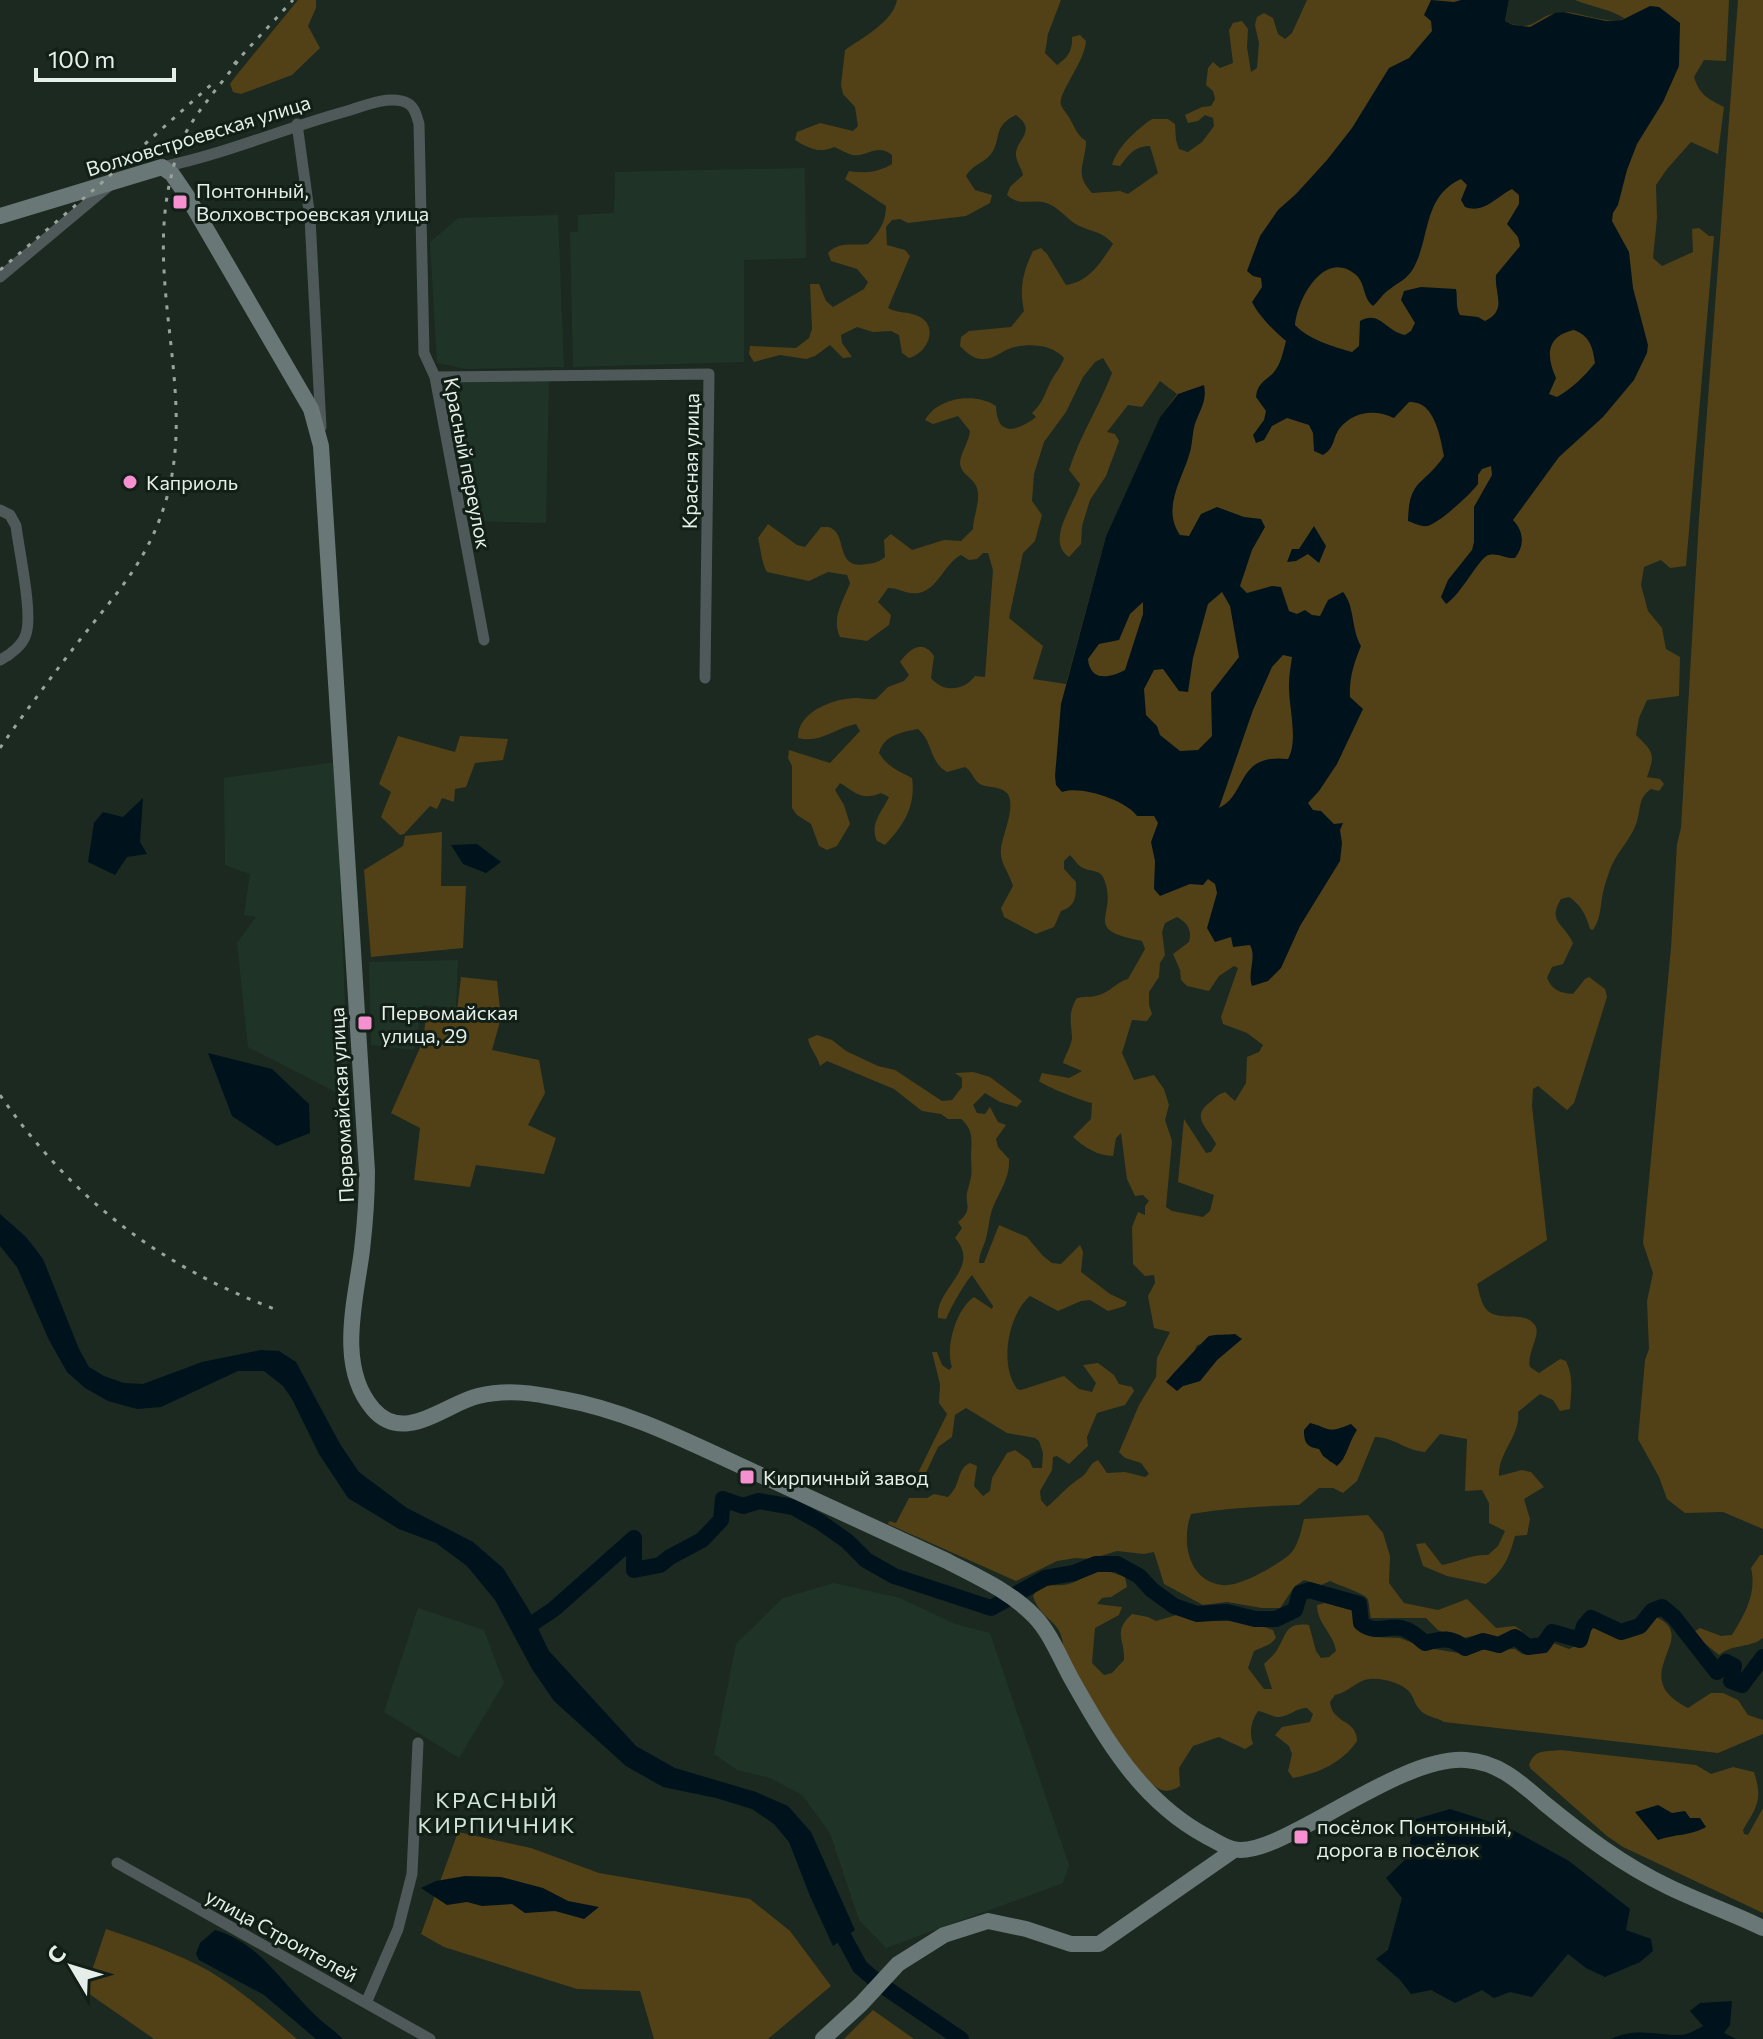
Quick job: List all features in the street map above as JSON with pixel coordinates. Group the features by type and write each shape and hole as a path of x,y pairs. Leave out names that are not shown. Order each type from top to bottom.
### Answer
{"street":[{"name":"Волховстроевская улица","path":"0,216 162,167 204,158 297,124 385,100 409,104"},
{"name":"Красный переулок","path":"409,104 414,108 419,124 424,353 435,377 484,640"},
{"path":"297,124 310,218 321,446"},
{"name":"Первомайская улица","path":"162,167 172,174 187,196 311,409 321,446 367,1171 367,1207 355,1298 352,1350 357,1378 367,1400 385,1419 406,1423 424,1421 476,1396 499,1392 566,1399 626,1417 704,1448 947,1561 1018,1601 1036,1618 1108,1744 1140,1784 1184,1824 1234,1850"},
{"path":"0,277 114,182"},
{"name":"Красная улица","path":"435,377 709,374 705,678"},
{"path":"0,510 10,515 16,526 28,619 26,636 0,660"},
{"path":"366,2003 398,1929 412,1874 418,1743"},
{"path":"823,2039 898,1964 944,1935 988,1921 1026,1929 1071,1944 1099,1944 1234,1850 1265,1844 1411,1770 1451,1760 1485,1763 1504,1771 1576,1830 1646,1875 1763,1928"},
{"name":"улица Строителей","path":"117,1863 430,2039"}],"shaded area":[{"path":"298,0 316,0 308,26 320,48 292,75 241,94 233,92 230,84"},
{"path":"897,0 1061,0 1048,34 1045,53 1057,65 1069,54 1072,37 1080,35 1086,41 1061,100 1077,132 1086,141 1083,180 1092,193 1120,191 1128,194 1158,173 1150,146 1136,149 1120,166 1112,165 1123,145 1140,128 1152,119 1168,119 1175,124 1179,149 1188,152 1202,142 1214,126 1213,118 1205,115 1198,121 1188,123 1185,115 1211,106 1215,99 1213,91 1206,85 1208,68 1213,62 1220,68 1233,63 1229,30 1233,23 1242,21 1248,29 1251,72 1257,68 1257,17 1264,13 1273,18 1278,34 1285,39 1292,33 1307,0 1509,0 1505,21 1522,26 1565,12 1607,20 1625,19 1575,0 1729,0 1726,61 1704,60 1694,77 1705,95 1724,107 1718,154 1691,142 1656,185 1653,258 1662,266 1693,252 1692,229 1699,228 1714,236 1686,566 1670,568 1661,560 1644,567 1641,585 1648,611 1662,628 1666,649 1680,657 1679,696 1647,700 1636,735 1651,753 1647,777 1660,779 1664,784 1659,791 1651,789 1642,800 1635,826 1610,869 1593,930 1580,907 1569,897 1561,899 1557,907 1556,918 1573,943 1563,964 1552,967 1547,978 1549,982 1557,990 1573,994 1589,977 1605,989 1607,997 1574,1103 1567,1110 1538,1086 1533,1089 1532,1106 1547,1240 1477,1284 1483,1304 1491,1313 1524,1318 1534,1324 1537,1333 1530,1367 1539,1373 1560,1359 1566,1361 1570,1373 1570,1409 1560,1411 1553,1400 1540,1394 1518,1412 1516,1428 1502,1459 1499,1476 1522,1470 1531,1472 1544,1487 1524,1499 1530,1519 1527,1535 1515,1536 1505,1563 1486,1584 1447,1576 1423,1566 1416,1544 1425,1543 1442,1565 1488,1555 1498,1546 1505,1531 1489,1523 1489,1503 1482,1490 1465,1491 1467,1439 1440,1434 1425,1452 1375,1437 1357,1481 1343,1493 1333,1488 1319,1488 1299,1505 1191,1514 1188,1525 1187,1547 1195,1568 1210,1582 1229,1585 1258,1575 1290,1554 1298,1542 1304,1519 1368,1515 1383,1533 1390,1556 1389,1583 1404,1603 1438,1610 1467,1599 1496,1628 1515,1626 1522,1631 1497,1639 1481,1634 1459,1639 1438,1630 1426,1618 1371,1618 1367,1598 1330,1581 1321,1585 1304,1580 1295,1586 1280,1608 1227,1602 1203,1605 1164,1584 1154,1552 1117,1551 1091,1559 1057,1561 1016,1581 888,1524 889,1521 896,1523 909,1498 927,1498 934,1494 948,1497 963,1469 970,1463 977,1466 974,1486 983,1496 990,1491 992,1478 1007,1453 1015,1450 1029,1460 1033,1468 1042,1468 1043,1453 1035,1438 1007,1433 966,1408 955,1415 952,1437 938,1447 924,1477 917,1475 947,1414 939,1403 940,1384 932,1352 937,1352 942,1365 949,1370 952,1367 951,1340 962,1310 974,1297 992,1309 993,1306 972,1275 946,1319 938,1318 943,1297 961,1269 963,1259 962,1249 955,1238 962,1228 958,1222 967,1210 972,1171 970,1132 961,1119 948,1119 941,1114 922,1111 894,1089 827,1061 820,1066 808,1039 817,1035 832,1040 846,1051 878,1066 895,1070 942,1101 952,1100 962,1087 962,1078 955,1073 973,1072 990,1077 1022,1101 1017,1107 985,1093 973,1105 977,1113 985,1114 990,1107 998,1122 1006,1125 996,1139 998,1147 1009,1159 979,1263 984,1263 999,1225 1027,1237 1052,1263 1061,1264 1080,1245 1083,1252 1081,1272 1110,1294 1127,1302 1125,1306 1108,1311 1090,1300 1081,1301 1058,1311 1030,1296 1022,1304 1011,1327 1008,1367 1017,1389 1064,1376 1079,1389 1092,1392 1096,1383 1083,1365 1098,1363 1114,1375 1119,1384 1132,1387 1134,1391 1125,1405 1097,1413 1087,1437 1088,1446 1069,1464 1057,1456 1053,1457 1052,1470 1040,1491 1041,1500 1047,1507 1098,1460 1107,1473 1125,1472 1145,1477 1149,1474 1141,1463 1125,1458 1119,1452 1139,1405 1156,1377 1157,1358 1170,1332 1154,1328 1148,1296 1155,1283 1154,1275 1145,1276 1133,1264 1132,1227 1138,1212 1145,1215 1145,1206 1149,1201 1143,1195 1135,1196 1127,1179 1121,1133 1116,1138 1113,1156 1087,1147 1073,1137 1091,1119 1092,1103 1039,1081 1042,1073 1069,1078 1082,1071 1063,1063 1072,1040 1074,1003 1077,998 1101,995 1128,979 1145,949 1142,941 1112,932 1106,926 1107,892 1102,876 1081,867 1070,855 1064,861 1064,869 1076,882 1075,896 1072,904 1061,911 1054,927 1036,934 1004,917 1001,908 1013,886 1001,854 1010,798 1001,789 979,783 965,767 947,772 941,768 918,729 889,738 879,753 890,765 912,778 913,788 907,814 885,845 877,841 875,835 877,818 889,797 881,793 864,796 840,783 835,790 850,824 837,846 827,850 819,846 811,824 792,808 789,750 830,763 860,731 856,724 813,739 798,738 804,721 818,708 847,699 876,699 888,687 904,681 909,675 900,662 917,647 925,648 934,656 931,678 941,686 959,687 975,676 985,677 993,570 988,553 969,560 961,555 926,591 915,593 888,588 878,602 891,615 889,625 867,641 840,637 837,623 850,583 847,575 828,572 809,581 767,572 758,538 768,524 797,545 805,547 821,527 829,527 838,535 847,559 857,565 875,563 885,557 884,540 891,534 912,550 944,540 961,541 973,529 978,500 975,484 960,466 970,431 958,416 933,424 925,420 939,406 968,398 996,406 997,416 1004,427 1022,426 1036,417 1032,413 1064,358 1046,347 1025,345 989,358 978,358 960,346 961,337 969,331 1011,327 1024,311 1023,280 1033,251 1041,248 1047,254 1066,285 1088,275 1113,244 1104,236 1074,223 1049,204 1017,201 1007,195 1010,187 1023,175 1016,150 1026,131 1023,121 1016,115 1000,128 991,154 966,176 975,190 992,195 990,203 966,216 908,223 900,219 892,220 886,227 887,245 905,250 910,256 888,308 916,315 926,322 930,333 921,351 909,358 902,353 899,335 891,331 873,332 857,327 841,335 842,343 852,357 843,358 830,345 806,359 780,355 754,362 749,354 750,346 796,348 809,338 812,329 810,284 819,284 826,301 833,307 864,289 868,282 857,269 831,261 828,253 842,245 868,244 879,231 886,206 845,179 849,171 872,172 887,167 892,164 892,155 881,150 859,155 834,147 818,150 795,140 797,132 820,123 853,131 858,126 855,107 843,94 841,85 845,50 876,29","holes":["1103,358 1112,373 1069,470 1080,484 1060,532 1062,550 1069,557 1081,544 1082,526 1090,500 1106,476 1119,441 1115,434 1107,432 1128,405 1142,407 1160,381 1177,394 1160,417 1106,536 1066,684 1033,679 1043,646 1009,618 1023,553 1035,541 1042,515 1032,501 1034,474 1044,442 1066,412 1083,377 1095,362","1177,917 1189,930 1189,942 1173,954 1181,980 1187,986 1209,991 1219,976 1234,966 1238,968 1221,1017 1223,1024 1247,1033 1263,1045 1259,1052 1247,1057 1246,1083 1235,1101 1225,1092 1218,1095 1201,1114 1203,1124 1216,1144 1211,1152 1206,1153 1184,1119 1178,1182 1214,1195 1210,1211 1203,1217 1166,1207 1172,1141 1165,1120 1169,1105 1164,1089 1154,1075 1134,1080 1122,1053 1132,1020 1147,1021 1152,1014 1149,992 1159,977 1160,963 1165,955 1162,932 1165,923","1242,1338 1217,1360 1200,1381 1183,1386 1172,1375 1192,1357 1197,1345","1351,1424 1343,1460 1330,1462 1319,1449 1318,1425 1330,1430"]},
{"path":"1738,0 1763,0 1763,1529 1723,1512 1685,1513 1667,1499 1638,1439 1645,1360 1649,1349 1647,1301 1653,1273 1643,1243 1671,948 1677,844 1681,828 1699,519"},
{"path":"805,168 806,258 744,260 744,362 573,367 570,232 578,232 578,215 614,213 615,172"},
{"path":"558,215 564,367 466,369 437,363 430,242 458,218"},
{"path":"549,380 546,523 471,521 442,381"},
{"path":"398,736 455,752 460,736 508,739 503,760 475,763 466,787 455,789 454,802 442,798 437,809 430,806 400,835 381,817 391,792 379,784"},
{"path":"335,762 349,1099 248,1047 237,943 256,917 244,915 250,874 225,865 224,778"},
{"path":"442,832 441,886 466,886 463,948 371,957 364,870 403,846 405,836"},
{"path":"458,960 456,1008 423,1005 414,1050 371,1045 369,962"},
{"path":"461,977 497,981 501,1018 492,1050 539,1060 545,1093 528,1125 556,1138 544,1174 476,1165 470,1187 414,1180 420,1128 391,1113 423,1041 427,1009 457,1011"},
{"path":"1763,1555 1763,1638 1719,1655 1692,1633 1700,1628 1721,1636 1732,1635 1749,1603 1751,1568"},
{"path":"1102,1569 1125,1577 1127,1587 1111,1597 1102,1598 1097,1604 1122,1607 1119,1615 1095,1628 1092,1663 1104,1675 1112,1673 1124,1660 1121,1631 1132,1614 1156,1621 1180,1614 1214,1621 1249,1621 1273,1630 1276,1638 1254,1651 1248,1668 1264,1689 1272,1689 1264,1664 1276,1652 1291,1627 1309,1625 1321,1658 1329,1657 1336,1651 1318,1612 1317,1605 1325,1603 1354,1611 1354,1620 1359,1627 1374,1637 1400,1638 1423,1647 1464,1654 1480,1650 1515,1649 1522,1654 1547,1653 1553,1643 1569,1649 1584,1642 1593,1628 1631,1636 1653,1616 1667,1624 1672,1634 1662,1670 1662,1683 1670,1695 1688,1708 1711,1693 1723,1693 1738,1700 1748,1715 1763,1720 1763,1734 1718,1753 1444,1722 1421,1711 1408,1690 1399,1684 1370,1679 1335,1695 1330,1702 1335,1714 1353,1729 1357,1741 1329,1766 1293,1778 1288,1771 1292,1754 1289,1746 1275,1735 1282,1727 1310,1722 1313,1714 1307,1708 1279,1717 1258,1711 1251,1727 1253,1744 1245,1749 1219,1737 1193,1746 1179,1768 1180,1786 1162,1790 1151,1783 1123,1750 1063,1652 1060,1633 1041,1612 1033,1596 1039,1586 1068,1584"},
{"path":"834,1583 900,1598 955,1624 990,1633 1069,1865 1063,1883 886,1948 859,1920 830,1833 802,1795 770,1778 737,1770 714,1754 736,1644 783,1598"},
{"path":"418,1608 484,1630 504,1683 459,1758 384,1712"},
{"path":"1561,1750 1696,1765 1711,1774 1733,1767 1754,1772 1757,1802 1743,1830 1748,1835 1763,1808 1763,1913 1623,1847 1607,1836 1531,1769 1531,1760 1538,1753"},
{"path":"458,1832 531,1848 599,1873 750,1899 790,1931 831,1986 768,2039 654,2039 640,1991 577,1989 444,1947 421,1934"},
{"path":"106,1929 172,1953 209,1971 244,1995 297,2039 154,2039 85,1991"},
{"path":"873,2010 914,2039 844,2039"}],"water":[{"path":"1431,0 1509,0 1505,21 1513,25 1530,27 1555,13 1563,12 1606,21 1622,20 1650,6 1659,7 1680,23 1679,66 1663,102 1637,144 1612,221 1629,252 1647,353 1634,380 1603,417 1559,457 1513,520 1522,539 1515,558 1485,557 1446,604 1441,597 1448,580 1472,550 1474,507 1492,475 1491,466 1482,469 1478,484 1432,524 1422,526 1408,521 1414,490 1444,456 1434,420 1424,407 1409,402 1394,418 1380,413 1358,415 1340,428 1330,449 1323,455 1314,451 1313,433 1309,425 1287,418 1272,426 1264,440 1256,443 1253,435 1264,420 1266,411 1256,397 1257,392 1282,358 1286,341 1267,323 1252,302 1262,287 1261,278 1247,271 1260,236 1278,210 1327,160 1352,128 1389,68 1409,58 1432,31 1431,21 1424,15","holes":["1461,179 1467,185 1461,200 1465,207 1472,209 1484,206 1512,189 1519,195 1519,204 1507,224 1518,237 1520,246 1496,275 1498,307 1492,317 1485,321 1460,315 1456,289 1421,287 1404,291 1401,300 1415,323 1411,331 1405,335 1398,333 1378,320 1367,318 1360,321 1359,346 1352,352 1314,338 1295,325 1307,291 1323,272 1344,268 1355,274 1373,306 1405,278 1419,257 1433,207 1448,187","1574,330 1590,343 1595,363 1578,382 1557,397 1549,394 1556,378 1551,348 1558,337"]},
{"path":"1204,385 1204,400 1173,504 1175,525 1180,535 1189,536 1201,514 1217,507 1244,517 1261,519 1265,527 1252,550 1240,586 1247,593 1272,586 1281,587 1289,611 1297,614 1305,610 1320,616 1328,600 1343,592 1361,646 1352,671 1350,697 1363,709 1337,764 1308,803 1334,824 1343,823 1340,830 1340,861 1300,926 1281,968 1268,981 1252,986 1253,955 1250,945 1233,947 1231,937 1215,942 1207,928 1217,893 1215,884 1208,879 1203,885 1190,884 1160,896 1154,889 1155,861 1151,842 1158,823 1154,816 1137,816 1113,800 1091,792 1062,792 1056,785 1061,704 1106,536 1160,417 1178,394","holes":["1222,592 1230,606 1239,657 1211,693 1212,736 1198,750 1180,751 1160,735 1157,726 1146,715 1144,689 1154,670 1163,669 1179,691 1188,692 1193,658 1208,604","1143,602 1143,614 1125,670 1113,675 1097,675 1088,659 1099,644 1119,640 1130,614","1283,655 1292,657 1289,683 1293,742 1288,759 1259,762 1251,768 1235,794 1219,808 1253,710 1272,667"]},
{"path":"1314,526 1326,546 1319,563 1308,554 1287,562 1292,549 1299,549"},
{"path":"143,798 140,842 147,854 127,857 115,875 88,862 94,823 103,812 123,817"},
{"path":"477,844 501,862 486,873 463,864 451,845"},
{"path":"208,1053 272,1069 309,1104 310,1133 277,1146 232,1116"},
{"path":"0,1214 26,1237 43,1259 79,1349 89,1367 104,1376 124,1383 143,1384 202,1362 261,1350 279,1351 296,1362 340,1444 359,1472 407,1508 473,1542 503,1568 549,1651 636,1746 675,1768 756,1792 788,1806 811,1832 855,1930 833,1946 789,1842 774,1824 752,1809 663,1787 626,1766 554,1701 532,1669 495,1600 467,1566 436,1543 399,1529 348,1498 319,1454 292,1399 283,1386 264,1371 238,1371 161,1407 137,1409 108,1401 85,1388 67,1372 49,1340 17,1267 0,1246"},
{"path":"1235,1334 1242,1339 1217,1360 1200,1381 1177,1391 1166,1382 1209,1336"},
{"path":"1310,1423 1333,1430 1351,1424 1357,1430 1337,1466 1319,1449 1307,1443 1304,1430"},
{"path":"1658,1805 1672,1813 1685,1811 1690,1818 1700,1818 1706,1827 1658,1840 1635,1812"},
{"path":"1450,1809 1509,1828 1569,1861 1630,1909 1626,1930 1651,1939 1653,1951 1640,1962 1605,1977 1568,1954 1532,1997 1510,1992 1494,1998 1482,1990 1455,2003 1431,1990 1411,1994 1376,1959 1388,1950 1402,1898 1386,1878 1406,1859 1416,1819"},
{"path":"465,1876 501,1877 543,1888 568,1901 599,1907 584,1919 555,1911 525,1913 512,1904 482,1906 467,1902 447,1905 421,1888 436,1881"},
{"path":"215,1930 245,1944 257,1954 314,2014 343,2039 316,2039 264,1995 199,1960 196,1954 200,1943"},
{"path":"1732,2001 1730,2025 1724,2033 1736,2039 1611,2039 1637,2032 1686,2034 1703,2026 1690,2011 1700,2003"}],"waterway":[{"path":"523,1630 554,1609 634,1538 634,1570 660,1565 702,1540 721,1520 723,1499 743,1506 759,1501 793,1507 820,1522 847,1541 866,1560 894,1576 991,1608 1045,1578 1074,1573 1096,1564 1117,1564 1139,1576 1174,1606 1197,1614 1227,1612 1255,1619 1276,1619 1295,1610 1300,1593 1309,1590 1359,1604 1361,1623 1366,1627 1401,1628 1425,1643 1446,1640 1465,1648 1483,1641 1499,1645 1515,1637 1528,1647 1543,1645 1552,1632 1580,1640 1584,1626 1591,1618 1621,1632 1640,1626 1652,1611 1662,1607 1674,1617 1717,1672 1726,1662 1734,1666 1731,1681 1742,1685 1763,1657"},
{"path":"834,1919 860,1967 961,2039"}],"railway":[{"path":"234,64 293,0"},
{"path":"0,748 131,574 160,519 174,457 176,418 163,257 171,177 187,131 240,58"},
{"path":"0,270 213,83"},
{"path":"0,1095 58,1167 122,1226 196,1273 280,1311"}],"place":[{"name":"Понтонный, Волховстроевская улица","path":"180,202"},
{"name":"Каприоль","path":"130,482"},
{"name":"Первомайская улица, 29","path":"365,1023"},
{"name":"Кирпичный завод","path":"747,1477"},
{"name":"посёлок Понтонный, дорога в посёлок","path":"1301,1837"}],"district":[{"name":"КРАСНЫЙ КИРПИЧНИК","path":"497,1812"}]}
